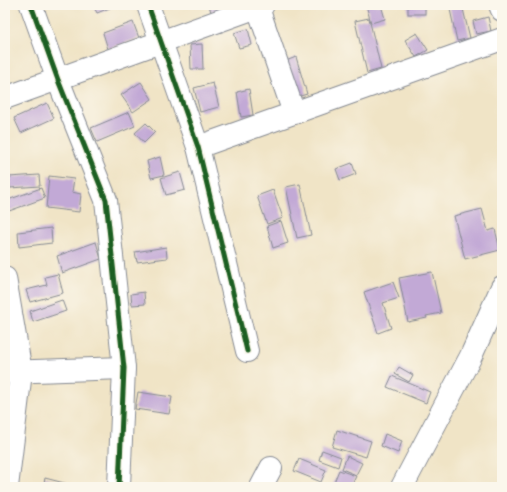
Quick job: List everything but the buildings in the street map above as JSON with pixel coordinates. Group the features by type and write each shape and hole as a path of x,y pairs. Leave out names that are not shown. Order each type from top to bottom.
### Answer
{"street":[{"path":"31,5 58,80 106,200 124,368 119,487"},
{"path":"148,5 198,147 246,351"},
{"path":"500,5 502,10"},
{"path":"5,98 161,43 259,6 294,113"},
{"path":"198,147 502,39"},
{"path":"5,278 13,372 7,487"},
{"path":"402,487 471,356 502,287"},
{"path":"13,372 124,368"},
{"path":"261,487 271,468"}],"cycle path":[{"path":"31,5 58,80 106,200 124,368 119,487"},
{"path":"148,5 198,147 247,351"}]}
